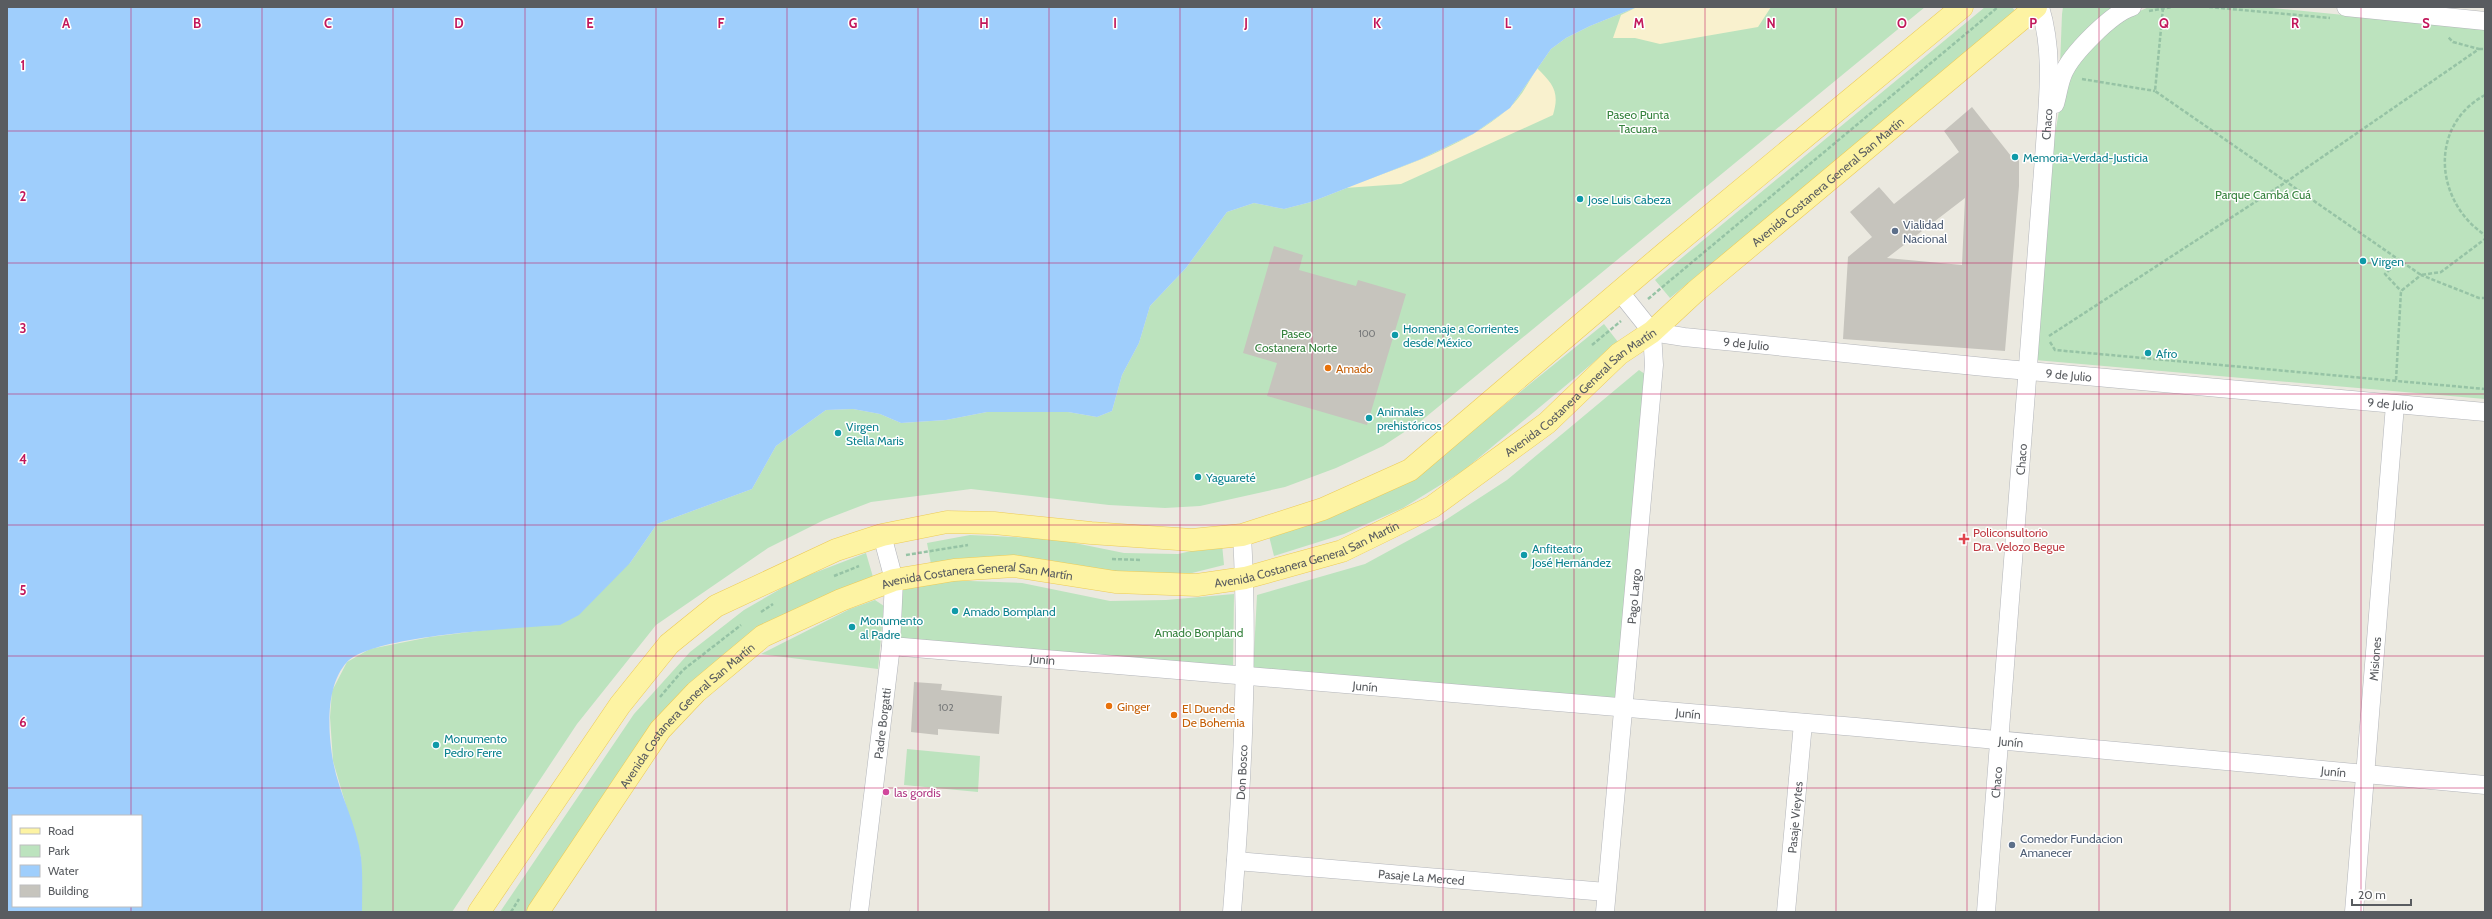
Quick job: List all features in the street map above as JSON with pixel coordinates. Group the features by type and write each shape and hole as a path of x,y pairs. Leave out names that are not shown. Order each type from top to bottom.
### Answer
{"main road":[{"path":"479,912 620,705 669,644 716,606 747,590 836,550 882,535 947,522 994,523 1091,533 1192,540 1242,535 1323,509 1410,470 1620,292 1962,7"},
{"name":"Avenida Costanera General San Martín","path":"538,912 660,730 696,692 763,636 841,600 894,580 954,570 1014,566 1115,582 1162,585 1197,585 1245,578 1342,551 1432,507 1547,423 1619,354 1652,332 1696,290 2036,7"}],"street":[{"name":"Chaco","path":"1986,912 1998,740 2045,145 2049,66 2048,32 2040,7"},
{"path":"2045,145 2063,73 2087,41 2122,10 2139,9"},
{"path":"2341,13 2485,21"},
{"path":"1620,292 1652,332"},
{"name":"9 de Julio","path":"1652,332 1684,337 2028,371 2485,412"},
{"name":"Pago Largo","path":"1605,912 1654,365 1652,332"},
{"name":"Misiones","path":"2354,912 2363,774 2395,405"},
{"name":"Padre Borgatti","path":"859,912 891,646 894,580 882,535"},
{"name":"Don Bosco","path":"1232,912 1245,676 1245,578 1242,535"},
{"name":"Junín","path":"891,646 1998,740 2485,785"},
{"name":"Pasaje Vieytes","path":"1786,912 1803,723"},
{"name":"Pasaje La Merced","path":"1236,861 1606,892"}],"path":[{"path":"1589,348 1998,7"},
{"path":"2139,9 2172,7"},
{"path":"2210,7 2341,13"},
{"path":"2155,91 2163,8"},
{"path":"2444,33 2453,42 2479,49 2485,49"},
{"path":"2048,337 2286,182 2479,49"},
{"path":"2063,73 2073,77 2155,91 2399,261 2422,275 2479,298 2485,298"},
{"path":"2485,96 2473,103 2454,123 2449,134 2443,159 2446,180 2458,210 2485,235"},
{"path":"2401,290 2422,275 2441,272 2485,239"},
{"path":"2396,380 2401,290 2385,274 2399,261"},
{"path":"2049,329 2048,337 2055,350 2485,389"},
{"path":"829,578 874,561 972,545"},
{"path":"1105,558 1148,560"},
{"path":"754,616 780,600"},
{"path":"658,699 683,670 742,624"},
{"path":"511,912 524,892"}],"green space":[{"name":"Paseo Costanera Norte","path":"1637,7 1925,7 1421,421 1383,446 1336,468 1285,487 1200,506 1165,508 1109,505 971,489 871,502 824,520 768,548 656,625 577,724 452,912 362,912 361,857 333,761 330,717 332,691 347,662 370,649 430,637 494,629 630,563 657,524 752,489 776,446 826,410 853,409 880,414 901,423 946,420 987,412 1068,412 1097,417 1112,411 1122,375 1139,343 1150,306 1186,268 1227,212 1254,203 1284,209 1311,202 1421,159 1473,134 1510,108 1551,49 1566,38 1590,26"},
{"path":"1985,7 2012,7 2016,12 1670,298 1655,280"},
{"path":"2063,7 2119,7 2060,66 2062,14"},
{"name":"Parque Cambá Cuá","path":"2149,7 2262,7 2485,29 2485,399 2035,360 2053,145 2062,94 2076,64 2119,20"},
{"path":"1604,324 1618,342 1463,471 1403,508 1344,534 1274,556 1269,536 1430,465"},
{"name":"Anfiteatro José Hernández","path":"1639,370 1648,376 1617,702 1253,672 1257,595 1365,564 1444,521 1507,480"},
{"path":"970,535 1055,539 1124,553 1178,554 1222,544 1224,565 1188,574 931,564 927,543"},
{"path":"866,553 873,577 801,606 744,639 657,721 527,912 500,912 634,714 690,652 744,610 796,580"},
{"name":"Amado Bonpland","path":"943,580 1022,583 1110,601 1166,600 1234,594 1233,669 897,638 901,585"},
{"path":"875,600 884,606 878,669 761,654 850,609"},
{"path":"907,749 980,756 978,792 904,785"}],"sand":[{"path":"1637,7 1771,7 1758,27 1660,44 1635,38 1613,38 1621,15"},
{"path":"1537,68 1554,89 1556,100 1553,115 1401,184 1345,188 1431,155 1472,134 1491,122 1513,104"}],"water":[{"path":"7,7 1637,7 1590,26 1566,38 1551,49 1510,108 1473,134 1421,159 1311,202 1284,209 1254,203 1227,212 1186,268 1150,306 1139,343 1122,375 1112,411 1097,417 1068,412 987,412 946,420 901,423 880,414 853,409 826,410 776,446 752,489 657,524 630,563 579,615 560,625 448,634 415,639 385,645 362,653 347,662 340,672 335,684 329,723 333,761 339,785 359,845 362,871 362,912 7,912"}],"building":[{"name":"Vialidad Nacional","path":"1972,107 2011,156 2019,157 2019,186 2005,351 1843,339 1848,257 1872,237 1850,212 1879,187 1894,204 1959,152 1944,131","holes":["1965,198 1962,265 1887,258"]},
{"path":"1274,246 1303,255 1299,270 1356,286 1358,280 1406,294 1367,425 1267,396 1277,363 1243,353"},
{"path":"914,682 942,684 941,690 1002,696 999,734 938,729 938,735 911,732"}],"place":[{"name":"Memoria-Verdad-Justicia","path":"2015,157"},
{"name":"Jose Luis Cabeza","path":"1580,199"},
{"name":"Vialidad Nacional","path":"1895,231"},
{"name":"Virgen","path":"2363,261"},
{"name":"Homenaje a Corrientes desde México","path":"1395,335"},
{"name":"Afro","path":"2148,353"},
{"name":"Amado","path":"1328,368"},
{"name":"Animales prehistóricos","path":"1369,418"},
{"name":"Virgen Stella Maris","path":"838,433"},
{"name":"Yaguareté","path":"1198,477"},
{"name":"Policonsultorio Dra. Velozo Begue","path":"1964,539"},
{"name":"Anfiteatro José Hernández","path":"1524,555"},
{"name":"Amado Bompland","path":"955,611"},
{"name":"Monumento al Padre","path":"852,627"},
{"name":"Ginger","path":"1109,706"},
{"name":"El Duende De Bohemia","path":"1174,715"},
{"name":"Monumento Pedro Ferre","path":"436,745"},
{"name":"las gordis","path":"886,792"},
{"name":"Comedor Fundacion Amanecer","path":"2012,845"}],"park label":[{"name":"Paseo Punta Tacuara","path":"1638,121"}]}
